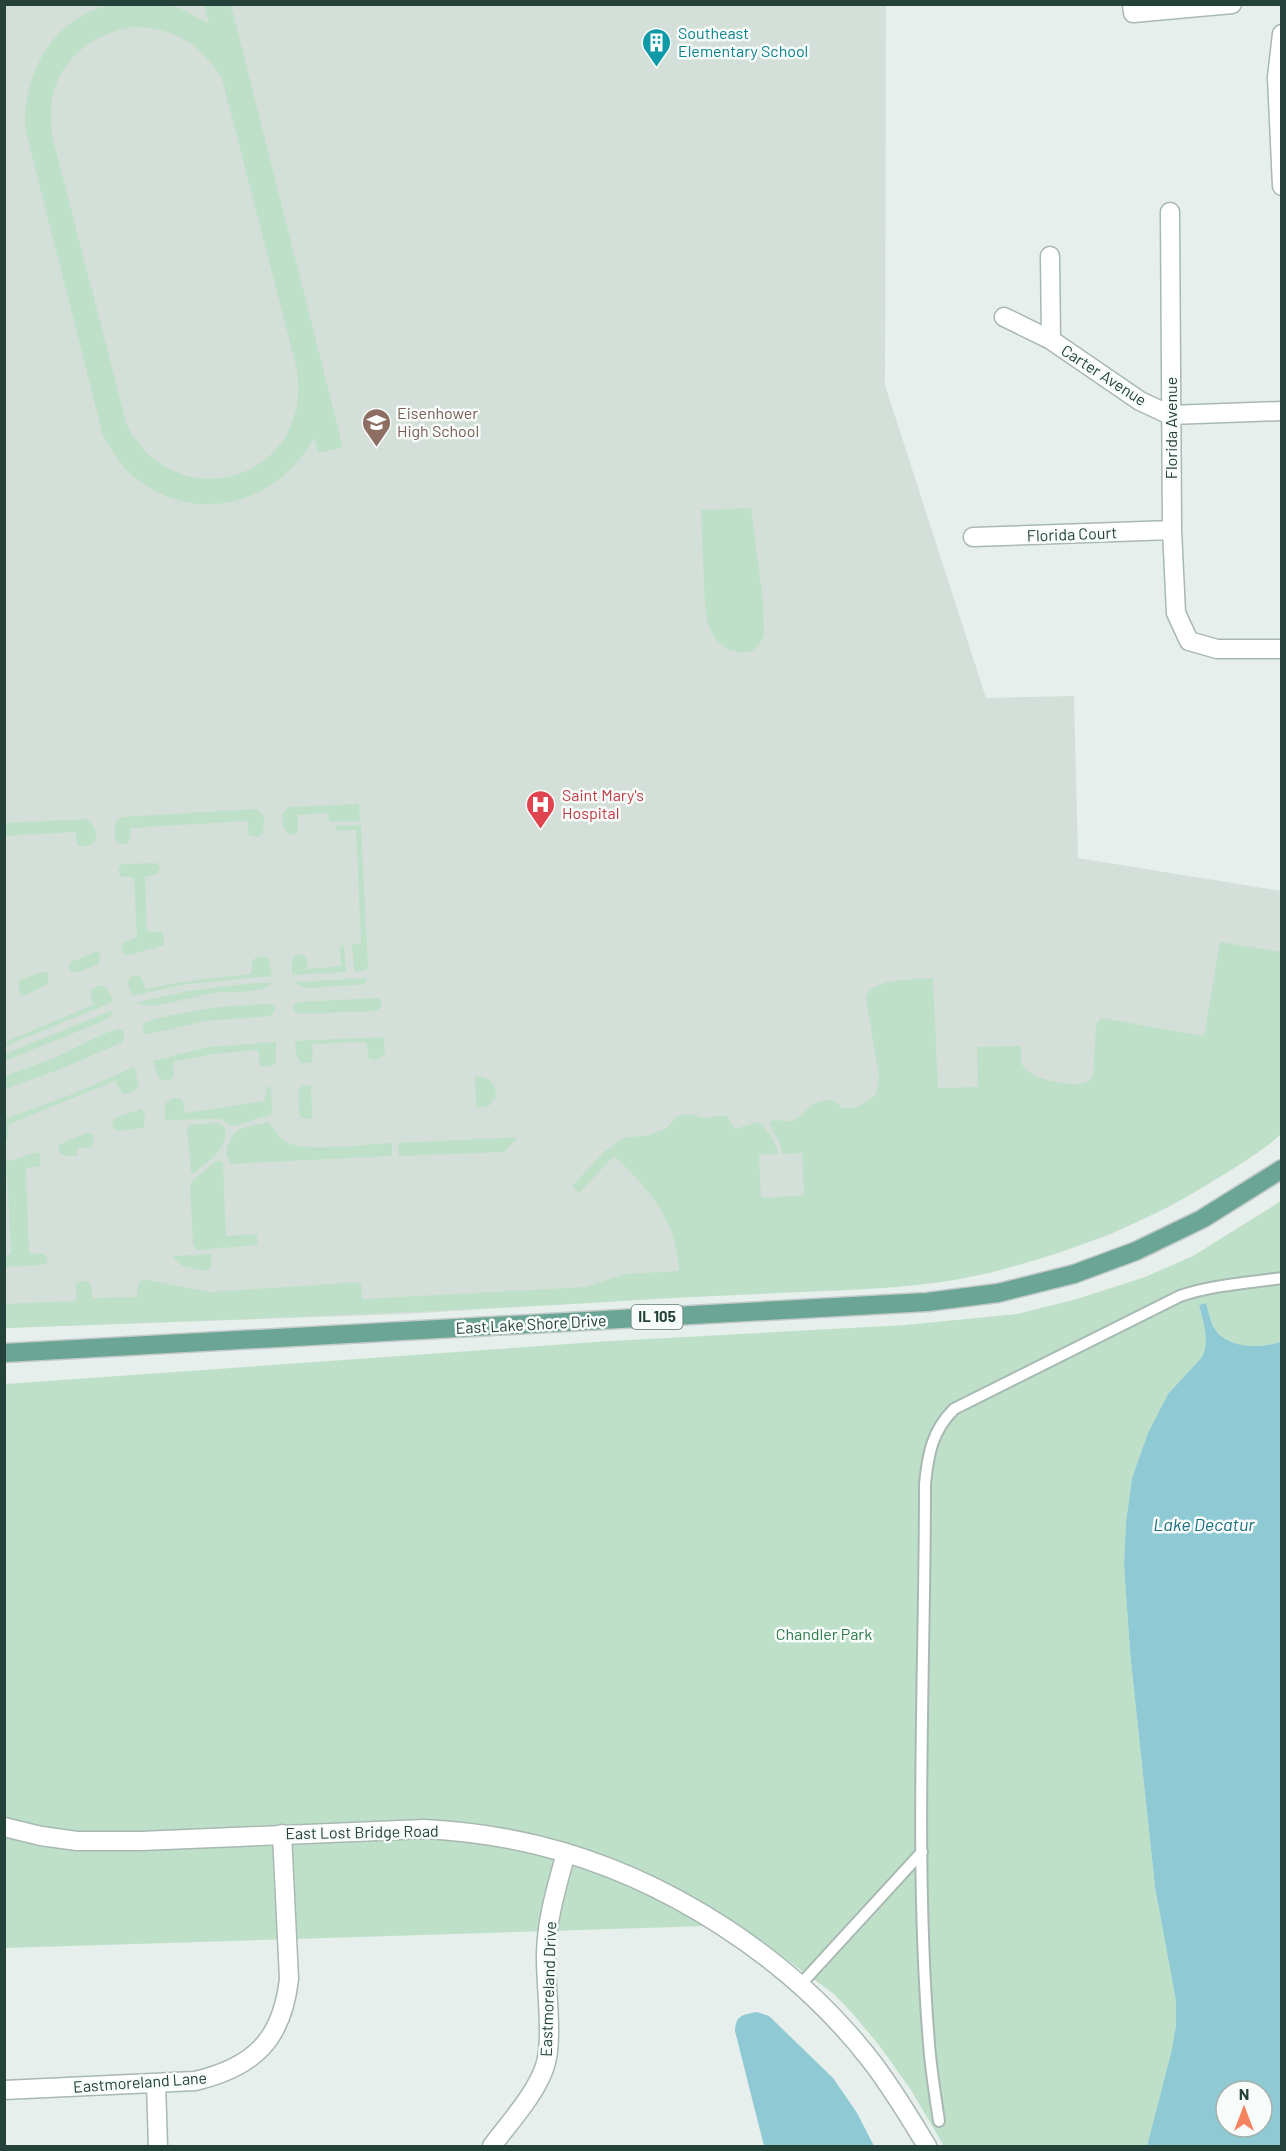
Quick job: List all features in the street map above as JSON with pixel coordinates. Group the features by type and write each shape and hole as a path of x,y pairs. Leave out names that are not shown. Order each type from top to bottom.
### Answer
{"main road":[{"name":"East Lake Shore Drive","path":"4,1353 916,1303 998,1293 1074,1274 1136,1251 1202,1219 1281,1169"}],"street":[{"path":"1132,4 1133,13 1232,4"},
{"path":"1281,34 1277,77 1281,186"},
{"name":"Florida Avenue","path":"1170,212 1170,415 1176,613 1189,641 1217,650 1281,649"},
{"path":"1050,256 1051,340"},
{"name":"Carter Avenue","path":"1004,317 1051,340 1140,401 1170,415 1281,411"},
{"name":"Florida Court","path":"973,537 1172,530"},
{"name":"East Lost Bridge Road","path":"4,1827 76,1841 141,1841 424,1828 500,1837 566,1853 625,1874 656,1889 739,1938 800,1985 873,2063 927,2146"},
{"name":"Eastmoreland Lane","path":"4,2090 195,2081 218,2076 258,2053 270,2038 279,2021 286,2002 289,1979 282,1834"},
{"name":"Eastmoreland Drive","path":"492,2146 533,2090 545,2067 548,2042 547,1931 566,1853"},
{"path":"156,2084 158,2146"}],"lane":[{"path":"939,2121 929,2046 924,1970 921,1852 925,1484 930,1448 943,1420 967,1401 1180,1296 1208,1288 1281,1278"},
{"path":"800,1985 921,1852"}],"shaded area":[{"name":"Saint Mary's Hospital","path":"4,5 886,5 885,385 986,698 1074,696 1078,858 1281,891 1281,1134 1223,1175 1169,1207 1107,1236 990,1273 933,1283 880,1288 677,1297 406,1314 5,1328"}],"green space":[{"path":"166,4 182,9 209,24 204,5 231,5 343,447 318,453 314,438 299,460 280,479 258,492 235,501 210,504 185,502 161,494 137,479 118,459 103,436 25,128 26,107 36,68 57,35 72,22 110,5","holes":["132,27 173,34 195,47 205,56 222,79 296,366 297,404 286,435 266,459 240,474 210,479 179,473 151,456 127,426 53,139 51,118 53,98 58,81 67,65 94,41"]},
{"path":"751,508 763,600 764,635 760,644 752,651 741,653 729,650 717,641 709,628 705,608 701,510"},
{"path":"359,804 360,821 329,822 328,813 298,815 296,834 290,835 283,828 282,814 289,807"},
{"path":"256,809 264,817 263,833 257,837 249,836 247,821 131,828 130,840 126,845 118,843 115,838 115,822 121,817"},
{"path":"86,819 96,833 94,842 90,845 77,846 75,832 5,836 5,823"},
{"path":"361,825 368,967 366,970 354,972 352,944 361,943 356,830 337,831 336,826"},
{"path":"156,863 160,867 158,874 145,877 147,931 163,932 164,945 124,955 121,949 123,943 137,937 134,878 120,876 118,868 122,864"},
{"path":"1220,942 1281,952 1281,1134 1242,1163 1175,1203 1099,1238 1046,1257 969,1277 921,1285 873,1289 371,1314 5,1328 5,1304 76,1301 76,1284 79,1281 90,1282 93,1298 137,1297 138,1283 143,1279 209,1292 359,1282 362,1299 585,1287 625,1274 679,1271 673,1237 659,1207 638,1180 614,1156 579,1193 572,1186 605,1151 624,1138 649,1135 666,1128 676,1117 684,1114 703,1118 727,1115 735,1129 758,1122 771,1136 778,1154 759,1155 761,1198 804,1195 802,1153 782,1154 780,1143 769,1124 773,1120 793,1120 818,1102 832,1100 842,1107 853,1108 876,1094 879,1076 866,998 869,991 876,986 895,981 933,978 938,1088 978,1087 977,1047 1021,1046 1021,1062 1027,1071 1053,1081 1081,1084 1089,1081 1093,1075 1096,1025 1101,1018 1204,1036"},
{"path":"344,945 346,972 292,975 292,960 298,954 306,957 308,969 341,966 340,948"},
{"path":"96,952 101,953 99,964 76,973 70,971 71,962"},
{"path":"260,956 269,958 272,976 186,984 132,996 128,984 129,978 135,975 141,977 146,989 181,982 251,974 252,960"},
{"path":"45,971 49,973 48,984 24,996 19,994 19,980"},
{"path":"366,978 366,984 309,988 295,982"},
{"path":"252,983 272,983 261,989 213,993 162,1004 135,1003 188,991"},
{"path":"99,985 107,989 113,1002 5,1046 5,1042 93,1005 90,990"},
{"path":"380,999 382,1007 376,1011 298,1014 293,1009 298,1002"},
{"path":"269,1004 274,1006 275,1010 271,1016 206,1021 149,1034 145,1034 142,1030 145,1022 175,1014 222,1007"},
{"path":"113,1010 110,1017 101,1022 5,1061 5,1054"},
{"path":"119,1029 123,1031 125,1037 121,1043 58,1070 5,1089 5,1076 54,1058 103,1034"},
{"path":"384,1037 385,1054 377,1060 369,1059 366,1042 312,1044 313,1058 310,1063 301,1063 297,1057 295,1041"},
{"path":"276,1042 276,1062 269,1067 260,1066 258,1050 213,1054 173,1062 174,1077 166,1080 158,1077 153,1061 207,1047"},
{"path":"134,1067 139,1085 135,1091 123,1095 115,1081 7,1125 9,1135 5,1142 5,1119 75,1093"},
{"path":"475,1076 484,1077 493,1084 496,1097 489,1106 476,1108"},
{"path":"303,1085 311,1085 312,1119 302,1118 299,1114 298,1090"},
{"path":"271,1086 272,1112 270,1115 233,1126 220,1119 165,1120 165,1104 173,1098 182,1100 185,1113 265,1101 266,1088"},
{"path":"141,1109 145,1114 144,1128 118,1131 113,1128 112,1123 115,1118"},
{"path":"267,1122 283,1140 295,1145 322,1147 392,1143 392,1156 231,1164 226,1154 235,1133"},
{"path":"218,1123 224,1126 226,1134 222,1147 207,1163 196,1172 191,1173 187,1128 192,1124"},
{"path":"87,1133 94,1135 93,1145 89,1148 77,1148 77,1156 61,1154 58,1149 60,1144"},
{"path":"518,1137 504,1152 399,1156 398,1143"},
{"path":"37,1152 40,1154 40,1166 26,1168 29,1253 44,1254 47,1262 41,1265 5,1267 5,1255 11,1254 5,1162"},
{"path":"217,1160 225,1164 223,1165 226,1236 257,1234 258,1245 198,1250 193,1245 190,1185"},
{"name":"Chandler Park","path":"1281,1201 1281,1342 1254,1346 1226,1339 1213,1326 1206,1303 1199,1305 1205,1331 1202,1357 1168,1394 1148,1433 1132,1478 1126,1522 1124,1565 1130,1652 1155,1887 1176,2001 1176,2025 1172,2049 1147,2146 944,2146 911,2090 879,2045 852,2013 834,1994 739,1925 5,1948 5,1384 611,1341 905,1325 1017,1314 1077,1299 1145,1277 1193,1256"},
{"path":"211,1254 212,1266 207,1271 183,1266 173,1256"}],"water":[{"name":"Lake Decatur","path":"1206,1303 1213,1326 1226,1339 1254,1346 1281,1342 1281,2146 1147,2146 1172,2049 1176,2025 1176,2001 1155,1887 1130,1652 1124,1565 1126,1522 1132,1478 1148,1433 1168,1394 1202,1357 1205,1331 1199,1305"},
{"path":"757,2012 769,2016 833,2078 857,2113 874,2146 764,2146 735,2031 738,2019"}],"place":[{"name":"Southeast Elementary School","path":"657,68"},
{"name":"Eisenhower High School","path":"376,448"},
{"name":"Saint Mary's Hospital","path":"541,830"}]}
